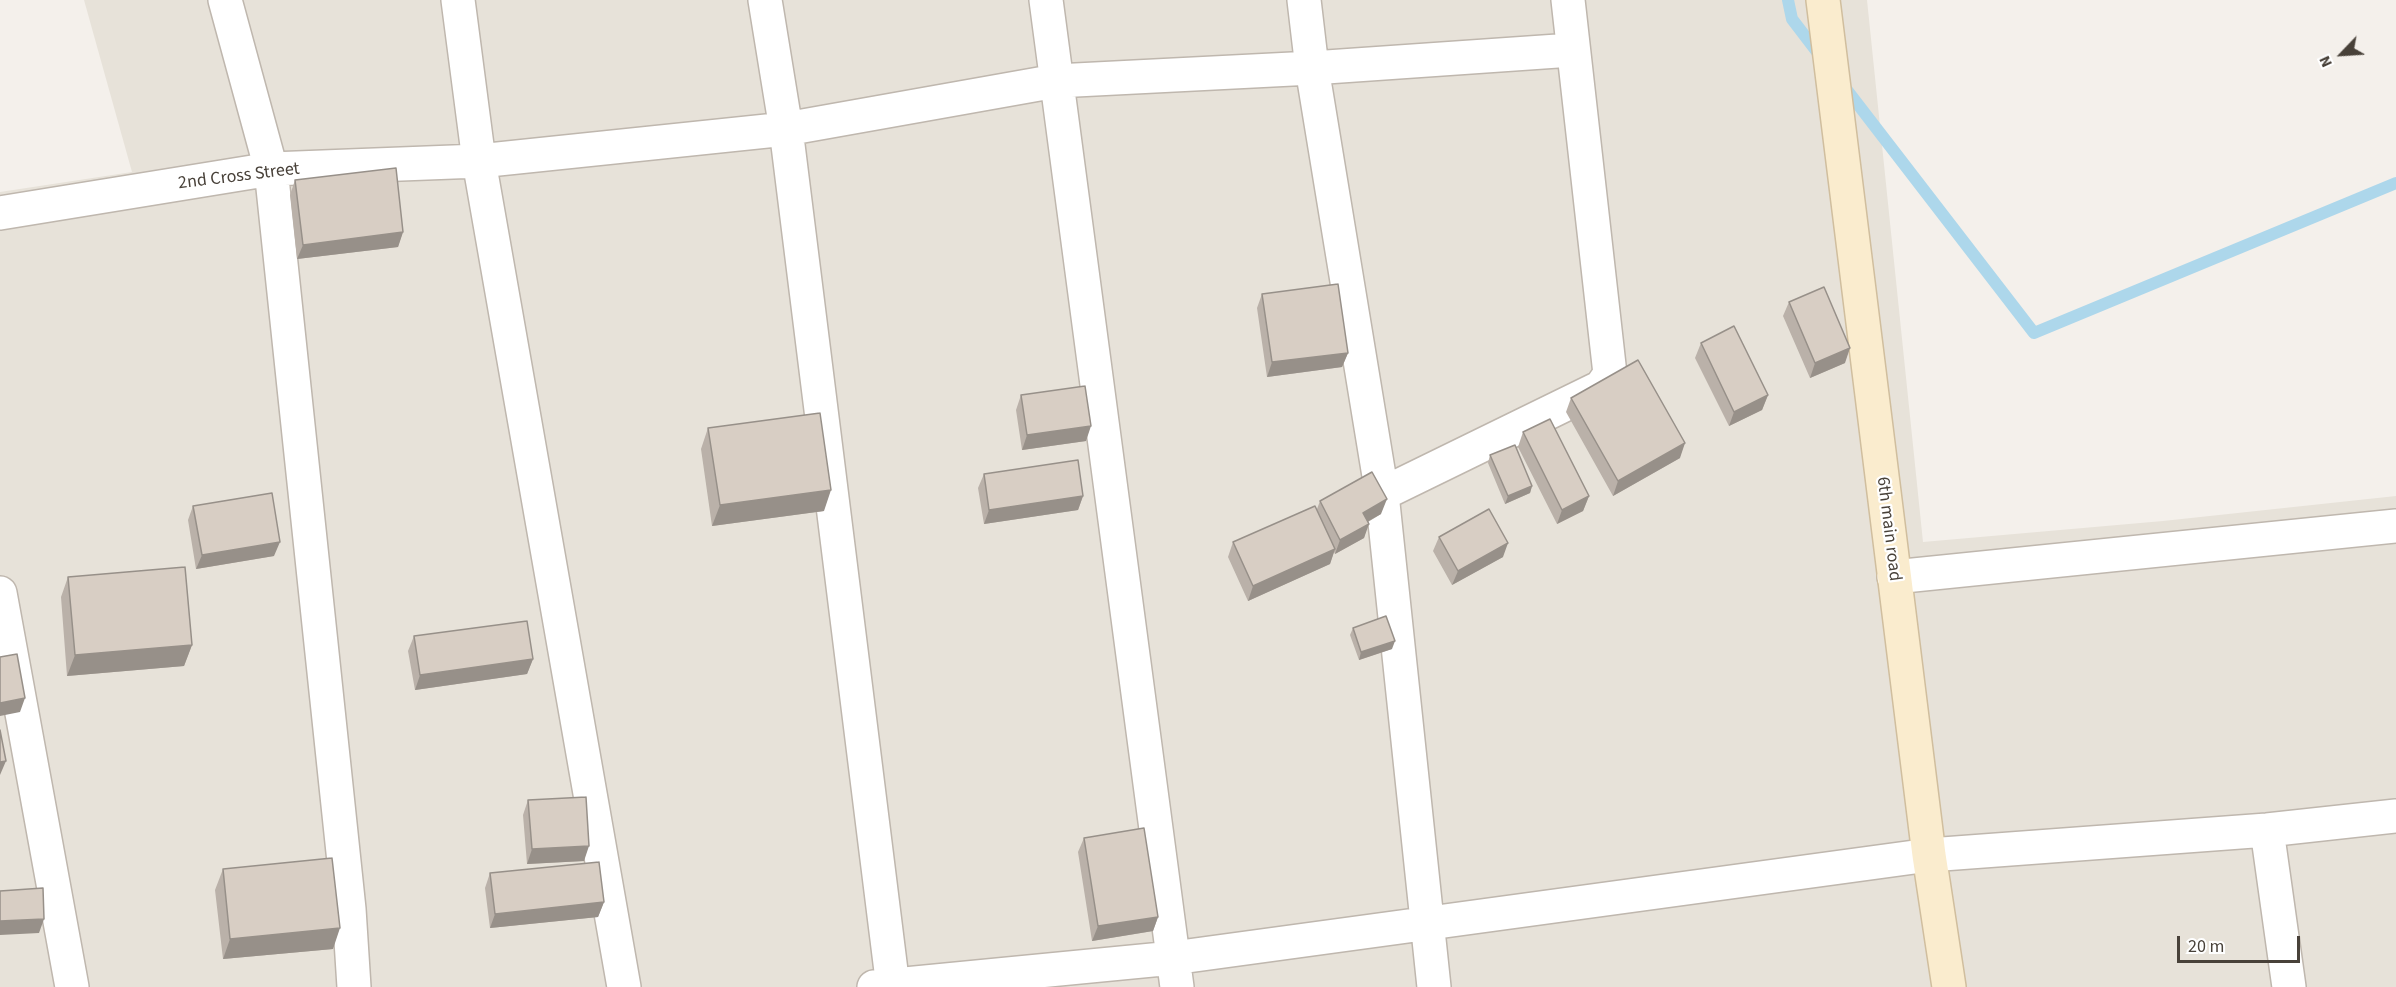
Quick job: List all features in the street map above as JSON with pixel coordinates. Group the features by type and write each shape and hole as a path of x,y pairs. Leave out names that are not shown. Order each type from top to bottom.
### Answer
{"street":[{"path":"225,0 271,169 349,909 354,987"},
{"path":"458,0 479,161 624,987"},
{"path":"765,0 786,129 887,986 1175,972 1426,923 1929,855 2268,830 2396,816"},
{"path":"1046,0 1175,972"},
{"path":"1304,0 1312,68 1382,494 1434,987"},
{"path":"1382,494 1601,387 1610,374 1568,0"},
{"name":"6th main road","path":"1823,2 1929,855 1949,987"},
{"name":"2nd Cross Street","path":"0,213 271,169 479,161 786,129 1056,81 1312,68 1572,50"},
{"path":"1894,577 2396,526"},
{"path":"0,592 72,987"},
{"path":"2268,830 2289,987"}],"shaded area":[{"path":"84,0 1867,0 1923,542 2163,521 2396,496 2396,987 0,987 0,192 132,172"}],"building":[{"path":"396,168 403,232 303,245 295,180"},
{"path":"1338,284 1348,353 1272,362 1262,294"},
{"path":"1824,287 1850,348 1815,363 1789,302"},
{"path":"1734,326 1768,395 1734,412 1701,343"},
{"path":"1638,360 1685,443 1618,481 1571,398"},
{"path":"1085,386 1091,426 1027,435 1021,395"},
{"path":"820,413 831,490 720,505 708,428"},
{"path":"1550,419 1589,496 1562,510 1523,432"},
{"path":"1515,445 1532,486 1508,496 1490,455"},
{"path":"1078,460 1083,496 989,510 984,474"},
{"path":"1372,472 1387,499 1363,513 1369,524 1340,540 1320,501"},
{"path":"272,493 280,542 202,555 193,506"},
{"path":"1315,506 1335,549 1253,586 1233,542"},
{"path":"1489,509 1508,543 1458,571 1439,537"},
{"path":"185,567 192,645 75,655 68,577"},
{"path":"1386,616 1395,641 1361,652 1353,628"},
{"path":"527,621 533,659 420,675 414,636"},
{"path":"17,654 25,698 0,703 0,657"},
{"path":"0,730 6,761 0,762"},
{"path":"586,797 589,846 532,849 528,800"},
{"path":"1144,828 1158,917 1098,926 1084,838"},
{"path":"332,858 340,928 230,939 223,869"},
{"path":"599,862 604,902 495,914 490,873"},
{"path":"43,888 44,919 0,921 0,891"}],"waterway":[{"path":"1788,0 1792,19 1821,57"},
{"path":"1843,85 2034,333 2396,183"}]}
